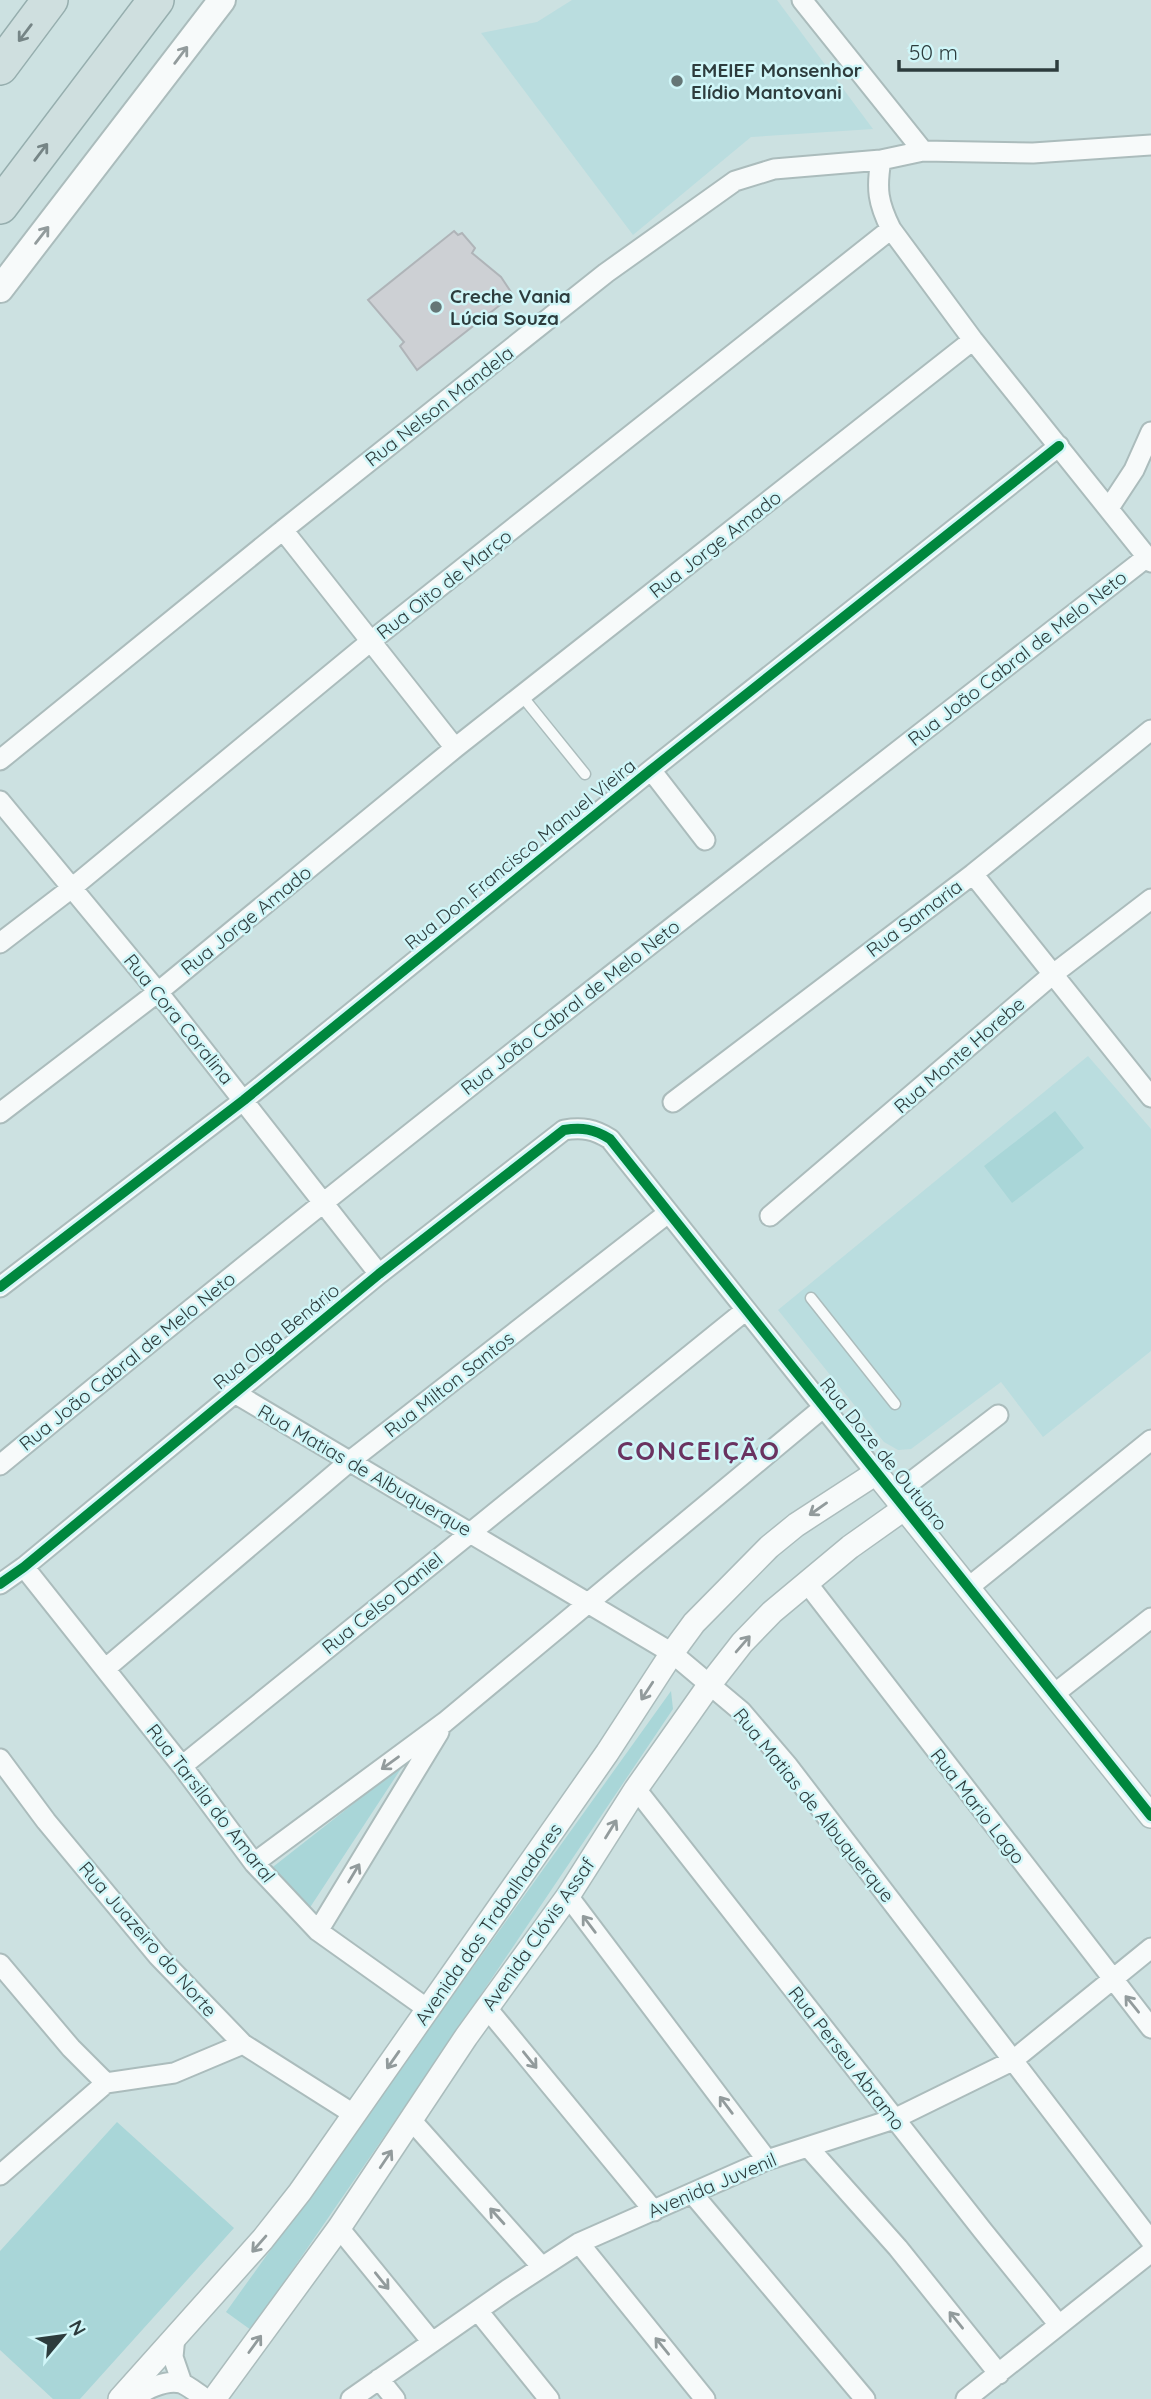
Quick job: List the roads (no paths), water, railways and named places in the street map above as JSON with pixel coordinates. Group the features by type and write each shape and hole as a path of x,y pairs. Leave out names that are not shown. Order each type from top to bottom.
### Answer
{"highway":[{"path":"0,67 50,0"},
{"path":"0,206 156,0"}],"main road":[{"path":"0,289 222,0"}],"street":[{"path":"802,0 923,151"},
{"name":"Rua Nelson Mandela","path":"0,760 606,273 735,181 774,169 881,160 923,151 1033,153 1151,145"},
{"path":"881,160 877,184 883,213 891,229 974,340 1149,560"},
{"name":"Rua Oito de Março","path":"0,943 73,887 371,641 891,229"},
{"name":"Rua Jorge Amado","path":"0,1113 158,992 455,748 974,340"},
{"path":"1109,508 1134,470 1151,432"},
{"name":"Rua Don Francisco Manuel Vieira","path":"0,1287 244,1100 651,770 1059,446"},
{"path":"283,530 455,748"},
{"name":"Rua João Cabral de Melo Neto","path":"0,1465 323,1202 686,915 1149,560"},
{"name":"Rua Samaria","path":"673,1102 973,874 1151,730"},
{"path":"651,770 705,841"},
{"name":"Rua Cora Coralina","path":"0,801 158,992 379,1274"},
{"path":"973,874 1052,975 1148,1087"},
{"name":"Rua Monte Horebe","path":"770,1216 1052,975 1151,899"},
{"name":"Rua Doze de Outubro","path":"581,1127 610,1139 1151,1816"},
{"name":"Rua Olga Benário","path":"0,1584 379,1274 564,1130 581,1127"},
{"name":"Rua Milton Santos","path":"105,1668 350,1461 668,1213"},
{"name":"Rua Celso Daniel","path":"182,1766 746,1310"},
{"name":"Rua Matias de Albuquerque","path":"233,1392 672,1653 740,1710 788,1766 1151,2241"},
{"path":"254,1863 445,1722 586,1602 824,1407"},
{"path":"899,1501 998,1415"},
{"path":"969,1587 1151,1440"},
{"name":"Avenida dos Trabalhadores","path":"120,2399 263,2239 300,2192 607,1753 694,1623 769,1547 822,1506 876,1473"},
{"name":"Avenida Clóvis Assaf","path":"214,2399 340,2228 486,2007 568,1896 636,1789 710,1684 772,1612 899,1501"},
{"name":"Rua Tarsila do Amaral","path":"23,1567 182,1766 254,1863 318,1931 429,2010"},
{"name":"Rua Mario Lago","path":"807,1583 1151,2028"},
{"path":"1054,1694 1151,1618"},
{"path":"318,1931 445,1722"},
{"name":"Rua Juazeiro do Norte","path":"0,1759 46,1821 158,1956 243,2044 355,2115"},
{"name":"Rua Perseu Abramo","path":"636,1789 1059,2325"},
{"path":"568,1896 767,2160"},
{"name":"Avenida Juvenil","path":"351,2399 579,2243 767,2160 894,2119 1012,2061 1151,1948"},
{"path":"0,1964 71,2049 106,2083"},
{"path":"486,2007 653,2211"},
{"path":"1,2171 106,2083 174,2073 243,2044"},
{"path":"412,2120 542,2267"},
{"path":"809,2148 898,2248 999,2374"},
{"path":"692,2193 865,2399"},
{"path":"340,2228 432,2343"},
{"path":"579,2243 705,2399"},
{"path":"966,2399 1151,2252"},
{"path":"478,2311 549,2399"},
{"path":"175,2336 173,2357 182,2384"},
{"path":"379,2379 395,2399"},
{"path":"131,2399 167,2383 182,2384 206,2399"}],"lane":[{"path":"522,696 585,774"},
{"path":"811,1297 894,1404"}],"place":[{"name":"EMEIEF Monsenhor Elídio Mantovani","path":"677,81"},
{"name":"Creche Vania Lúcia Souza","path":"436,307"}],"district":[{"name":"CONCEIÇÃO","path":"699,1451"}]}
